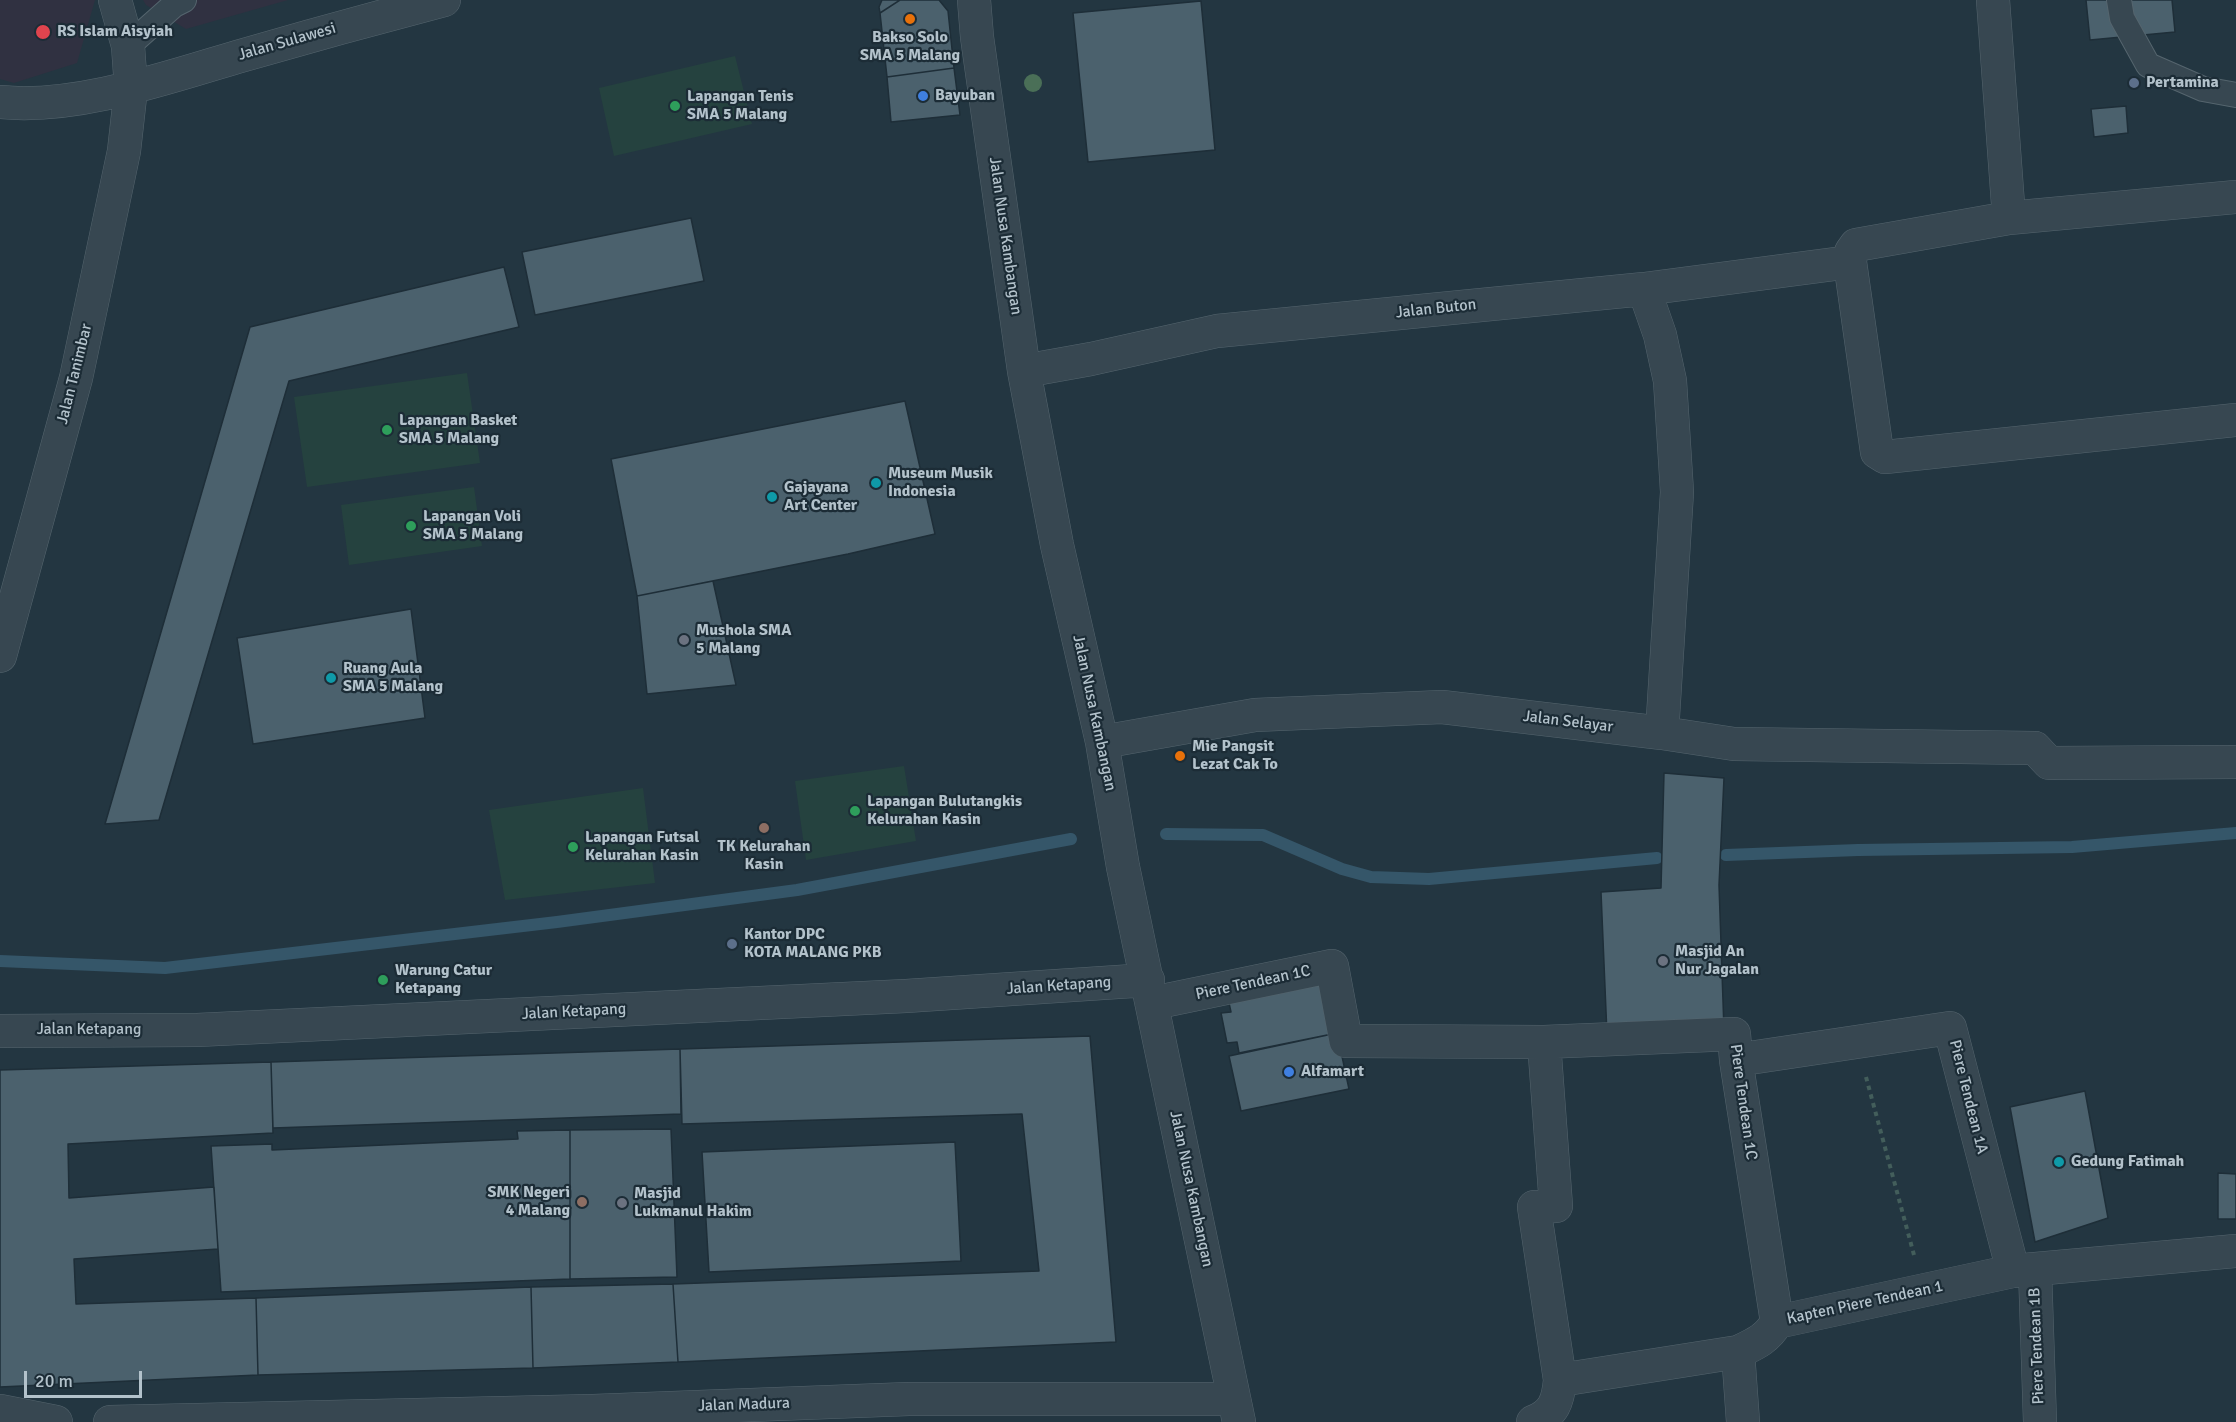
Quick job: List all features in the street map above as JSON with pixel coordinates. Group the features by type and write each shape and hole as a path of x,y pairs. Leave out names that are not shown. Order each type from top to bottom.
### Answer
{"street":[{"name":"Jalan Tanimbar","path":"0,656 76,378 124,151 131,88 128,46 115,0"},
{"name":"Jalan Sulawesi","path":"0,102 16,104 60,100 131,88 347,24 444,0"},
{"name":"Jalan Nusa Kambangan","path":"974,0 977,37 1024,371 1057,544 1101,742 1123,867 1237,1410"},
{"path":"1993,0 2009,218"},
{"path":"2236,197 2009,218 1856,245 1851,252 1850,262 1877,452 1886,458 2236,420"},
{"name":"Jalan Buton","path":"1024,371 1091,359 1217,331 1644,289 1850,262"},
{"path":"1644,289 1660,335 1670,381 1677,492 1662,733"},
{"name":"Jalan Selayar","path":"1101,742 1255,715 1442,707 1662,733 1734,744 2035,748 2049,764 2236,762"},
{"name":"Piere Tendean 1C","path":"1150,992 1332,966 1346,1041 1544,1042 1734,1034 1736,1060 1777,1322"},
{"name":"Jalan Ketapang","path":"0,1031 221,1029 906,996 1150,992"},
{"name":"Piere Tendean 1A","path":"1736,1060 1950,1028 2024,1271"},
{"path":"1533,1422 1545,1417 1558,1399 1560,1380 1534,1207 1556,1206 1544,1042"},
{"name":"Kapten Piere Tendean 1","path":"1560,1380 1738,1352 1759,1343 1770,1333 1777,1322 1924,1290 2024,1271 2236,1251"},
{"name":"Piere Tendean 1B","path":"2024,1271 2040,1422"},
{"path":"1738,1352 1743,1422"},
{"name":"Jalan Madura","path":"110,1422 909,1411 1237,1410"},
{"path":"0,1411 56,1422"}],"lane":[{"path":"128,46 184,0"},
{"path":"2119,0 2122,18 2148,65 2203,89 2236,95"}],"path":[{"path":"1856,1041 1924,1290"}],"shaded area":[{"name":"RS Islam Aisyiah","path":"0,0 95,0 77,63 14,83 0,79"},
{"name":"RS Islam Aisyiah","path":"143,0 288,0 186,29 146,5"}],"green space":[{"name":"Lapangan Tenis SMA 5 Malang","path":"735,56 752,124 614,156 599,88"},
{"name":"Lapangan Basket SMA 5 Malang","path":"467,373 480,463 307,487 294,397"},
{"name":"Lapangan Voli SMA 5 Malang","path":"474,487 482,546 349,565 341,505"},
{"name":"Lapangan Bulutangkis Kelurahan Kasin","path":"904,766 916,841 806,860 795,781"},
{"name":"Lapangan Futsal Kelurahan Kasin","path":"643,788 655,883 505,900 489,810"}],"building":[{"path":"882,0 900,0 880,13 879,7"},
{"path":"900,0 939,0 948,11 954,68 887,77 880,13"},
{"path":"2086,0 2172,0 2175,32 2090,40"},
{"path":"1201,1 1215,150 1088,162 1073,13"},
{"name":"Bayuban","path":"954,68 960,115 891,122 887,77"},
{"path":"2126,106 2128,133 2094,137 2091,109"},
{"path":"691,218 704,281 535,315 522,252"},
{"path":"504,267 519,327 289,381 159,820 105,824 250,327"},
{"name":"Gajayana Art Center","path":"905,401 935,534 848,554 637,596 611,459"},
{"name":"Mushola SMA 5 Malang","path":"713,581 736,685 647,694 637,596"},
{"name":"Ruang Aula SMA 5 Malang","path":"411,609 425,718 253,744 237,638"},
{"name":"Masjid An Nur Jagalan","path":"1664,773 1724,778 1719,885 1724,1030 1607,1035 1601,892 1661,888"},
{"path":"1325,973 1337,1033 1239,1053 1237,1042 1227,1043 1221,1013 1231,1012 1227,994"},
{"name":"Alfamart","path":"1337,1033 1349,1089 1241,1111 1229,1056"},
{"path":"1090,1036 1116,1342 678,1362 673,1284 1039,1271 1022,1114 682,1124 680,1049"},
{"path":"680,1049 681,1114 273,1128 271,1062"},
{"path":"271,1062 273,1133 68,1144 69,1198 214,1187 218,1249 74,1259 76,1304 256,1298 258,1375 0,1387 0,1070"},
{"name":"Gedung Fatimah","path":"2085,1091 2108,1218 2035,1242 2010,1107"},
{"name":"Masjid Lukmanul Hakim","path":"671,1129 677,1277 570,1279 570,1130"},
{"path":"570,1130 570,1279 221,1292 211,1146 272,1144 272,1150 518,1139 517,1131"},
{"path":"955,1142 961,1261 709,1272 702,1152"},
{"path":"2218,1173 2236,1174 2236,1219 2218,1219"},
{"path":"673,1284 678,1362 533,1368 531,1287"},
{"path":"531,1287 533,1368 258,1375 256,1298"}],"waterway":[{"path":"1726,855 1858,850 2072,847 2236,833"},
{"path":"1166,834 1263,835 1342,869 1371,877 1429,879 1657,858"},
{"path":"0,961 165,968 557,922 797,890 1071,839"}],"place":[{"name":"Bakso Solo SMA 5 Malang","path":"910,19"},
{"name":"RS Islam Aisyiah","path":"43,32"},
{"name":"Pertamina","path":"2134,83"},
{"name":"Bayuban","path":"923,96"},
{"name":"Lapangan Tenis SMA 5 Malang","path":"675,106"},
{"name":"Lapangan Basket SMA 5 Malang","path":"387,430"},
{"name":"Museum Musik Indonesia","path":"876,483"},
{"name":"Gajayana Art Center","path":"772,497"},
{"name":"Lapangan Voli SMA 5 Malang","path":"411,526"},
{"name":"Mushola SMA 5 Malang","path":"684,640"},
{"name":"Ruang Aula SMA 5 Malang","path":"331,678"},
{"name":"Mie Pangsit Lezat Cak To","path":"1180,756"},
{"name":"Lapangan Bulutangkis Kelurahan Kasin","path":"855,811"},
{"name":"TK Kelurahan Kasin","path":"764,828"},
{"name":"Lapangan Futsal Kelurahan Kasin","path":"573,847"},
{"name":"Kantor DPC KOTA MALANG PKB","path":"732,944"},
{"name":"Masjid An Nur Jagalan","path":"1663,961"},
{"name":"Warung Catur Ketapang","path":"383,980"},
{"name":"Alfamart","path":"1289,1072"},
{"name":"Gedung Fatimah","path":"2059,1162"},
{"name":"SMK Negeri 4 Malang","path":"582,1202"},
{"name":"Masjid Lukmanul Hakim","path":"622,1203"}]}
